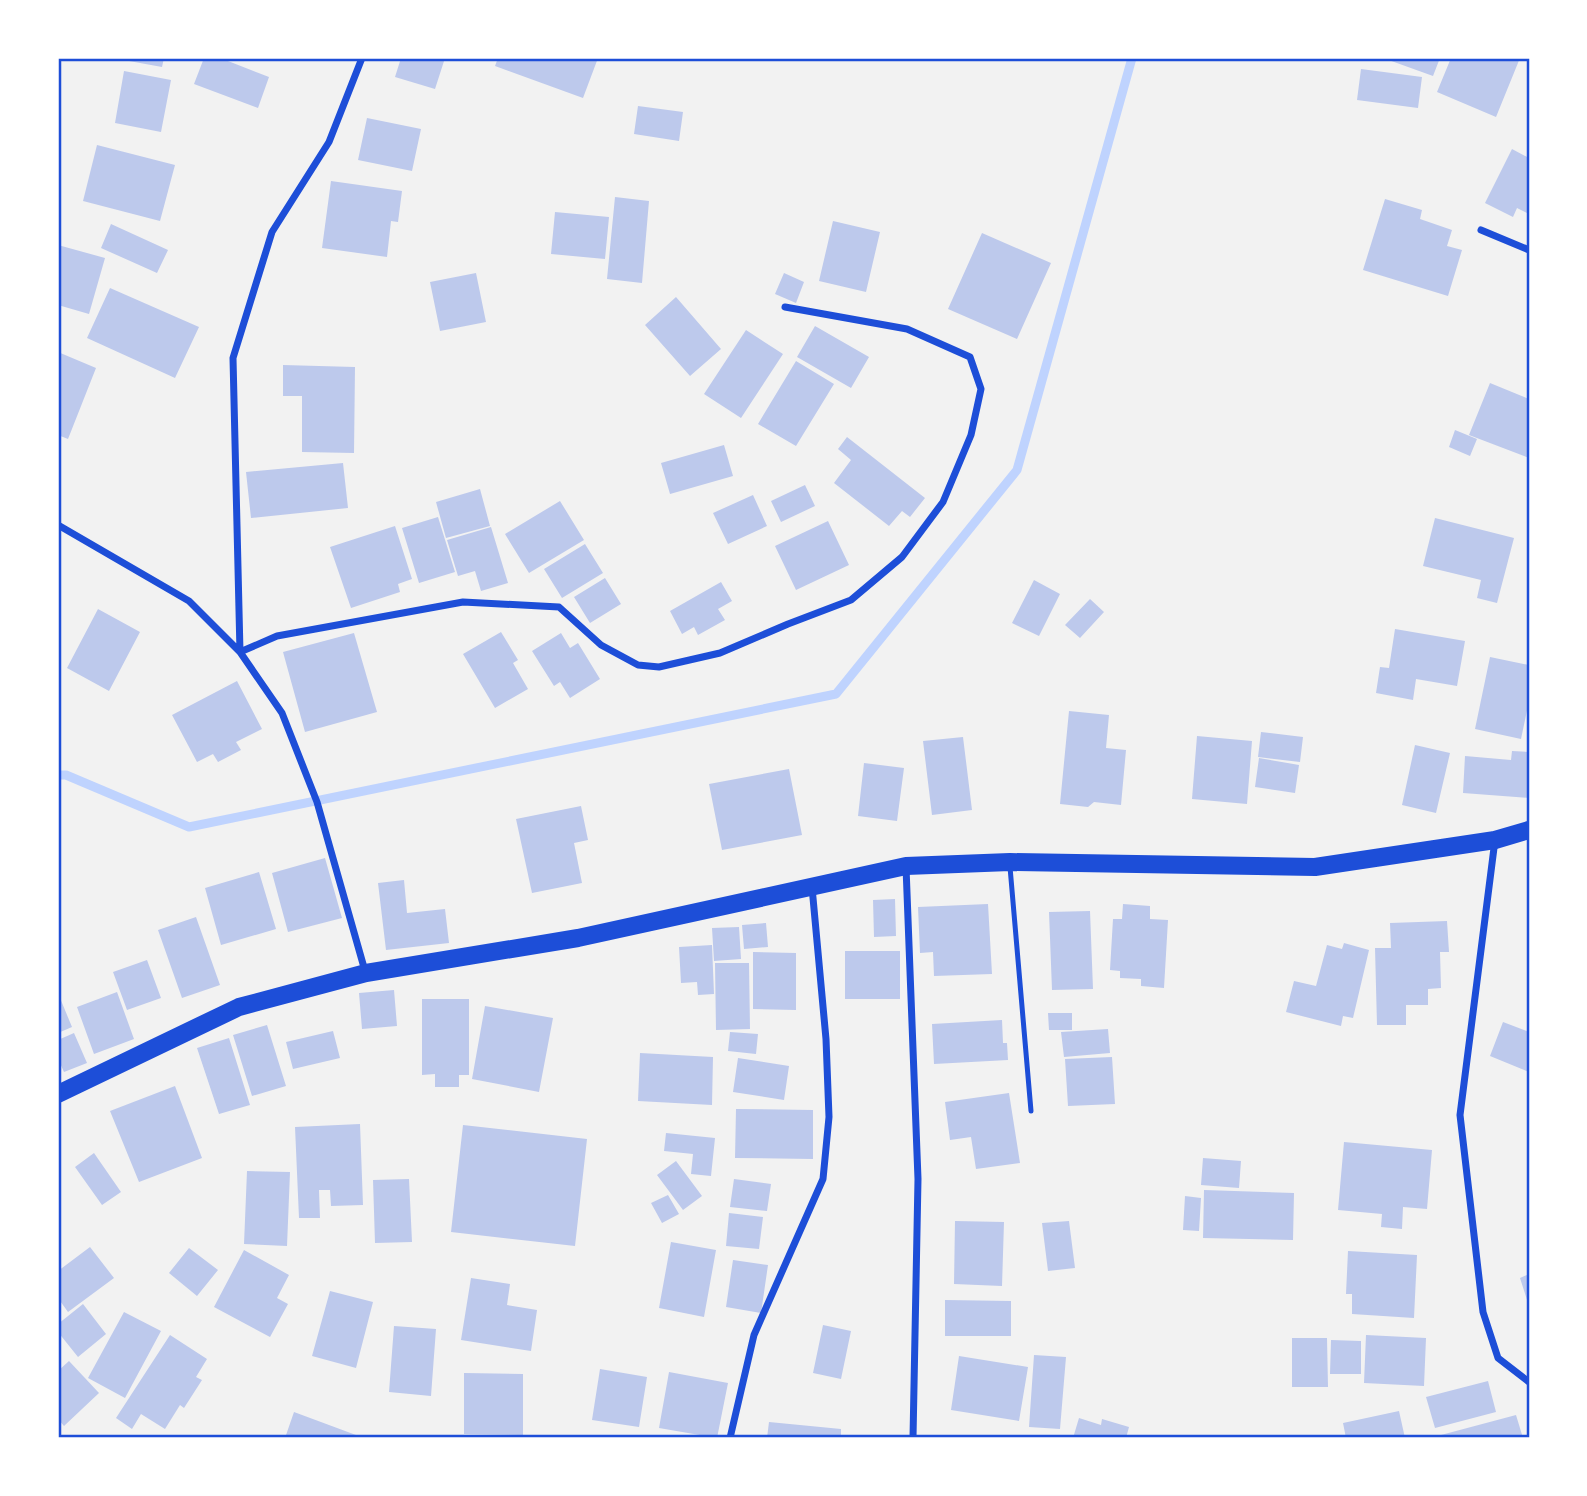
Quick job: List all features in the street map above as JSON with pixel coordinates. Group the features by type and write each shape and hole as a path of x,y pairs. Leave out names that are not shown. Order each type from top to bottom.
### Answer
{"main road":[{"path":"58,1094 239,1007 366,973 578,938 906,866 1010,862 1315,867 1495,840 1529,830"}],"street":[{"path":"240,653 233,358 272,232 329,142 362,58"},
{"path":"1481,230 1529,250"},
{"path":"240,653 277,636 463,602 559,607 601,645 638,664 659,667 720,653 851,600 902,557 943,502 971,435 981,390 970,357 907,329 785,307"},
{"path":"58,525 189,601 240,653 282,713 317,802 366,973"},
{"path":"1495,840 1460,1115 1483,1312 1498,1358 1529,1382"},
{"path":"906,866 918,1179 914,1438"},
{"path":"730,1438 754,1335 823,1179 829,1117 826,1039 812,886"}],"lane":[{"path":"1010,862 1031,1111"}],"building":[{"path":"118,58 164,58 162,67"},
{"path":"204,58 229,58 228,61 269,77 258,108 194,84"},
{"path":"401,58 445,58 435,89 395,77"},
{"path":"498,58 598,58 583,98 495,66"},
{"path":"1383,58 1440,58 1433,76"},
{"path":"1451,58 1520,58 1496,117 1437,92"},
{"path":"1361,69 1422,77 1418,108 1357,100"},
{"path":"124,71 171,80 161,132 115,123"},
{"path":"638,106 683,112 679,141 634,134"},
{"path":"367,118 421,129 412,171 358,160"},
{"path":"97,145 175,165 160,221 83,201"},
{"path":"1512,149 1529,158 1529,214 1517,208 1513,217 1485,203"},
{"path":"331,181 402,191 398,222 391,221 387,257 322,248"},
{"path":"615,197 649,201 642,283 607,279"},
{"path":"1385,199 1422,210 1420,219 1452,230 1447,246 1462,250 1448,296 1363,270"},
{"path":"555,212 609,217 605,259 551,254"},
{"path":"833,221 880,232 866,292 819,281"},
{"path":"111,224 168,250 157,273 101,248"},
{"path":"982,233 1051,263 1017,339 948,309"},
{"path":"58,245 105,258 89,314 58,305"},
{"path":"476,273 486,322 440,331 430,282"},
{"path":"784,273 804,282 796,303 775,294"},
{"path":"110,288 199,327 175,378 87,338"},
{"path":"676,297 721,349 690,376 645,325"},
{"path":"815,326 869,357 851,388 797,357"},
{"path":"746,330 783,354 741,418 704,394"},
{"path":"58,352 96,368 68,439 58,435"},
{"path":"796,361 834,384 796,446 758,424"},
{"path":"283,365 355,367 354,453 302,452 302,396 283,396"},
{"path":"1490,383 1529,399 1529,458 1469,435"},
{"path":"1455,430 1477,439 1470,456 1449,447"},
{"path":"847,437 925,498 910,517 902,511 889,526 834,483 851,460 838,449"},
{"path":"724,445 733,476 670,494 661,463"},
{"path":"343,463 348,508 251,518 246,472"},
{"path":"805,485 815,506 781,522 771,501"},
{"path":"480,489 490,526 446,538 436,502"},
{"path":"753,495 767,526 728,544 713,513"},
{"path":"560,501 584,540 529,573 505,534"},
{"path":"438,517 455,572 419,583 402,528"},
{"path":"1435,518 1514,538 1497,603 1477,598 1481,580 1423,566"},
{"path":"828,521 849,565 796,590 775,546"},
{"path":"395,526 412,579 398,584 400,592 351,608 330,547"},
{"path":"491,527 508,583 481,591 475,571 458,576 447,540"},
{"path":"585,544 603,573 562,598 544,569"},
{"path":"605,578 621,604 590,623 574,597"},
{"path":"1034,580 1060,594 1039,636 1012,623"},
{"path":"721,582 732,601 718,609 725,620 698,635 694,627 682,634 670,611"},
{"path":"1090,599 1104,612 1080,638 1065,625"},
{"path":"98,609 140,632 109,691 67,668"},
{"path":"1395,629 1465,641 1457,686 1416,679 1413,700 1376,693 1380,667 1389,668"},
{"path":"501,632 518,660 513,663 528,689 495,708 463,654"},
{"path":"354,633 377,712 305,732 283,652"},
{"path":"561,633 570,648 578,643 600,679 570,698 560,682 554,686 532,651"},
{"path":"1490,657 1529,665 1529,701 1521,739 1475,729"},
{"path":"237,681 262,729 236,742 241,750 218,762 213,754 197,762 172,715"},
{"path":"1069,711 1109,715 1106,748 1126,750 1121,805 1094,802 1088,807 1060,804"},
{"path":"1261,732 1303,737 1300,762 1258,757"},
{"path":"1197,736 1252,741 1247,804 1192,799"},
{"path":"963,737 972,810 932,815 923,741"},
{"path":"1415,745 1450,753 1436,813 1402,805"},
{"path":"1512,751 1529,752 1529,798 1463,793 1465,756 1511,760"},
{"path":"1259,758 1299,765 1295,793 1255,787"},
{"path":"864,763 904,768 897,821 858,816"},
{"path":"789,769 802,835 722,850 709,784"},
{"path":"581,806 588,840 574,843 582,883 532,893 516,819"},
{"path":"325,858 342,918 288,932 272,873"},
{"path":"259,872 276,929 221,945 205,888"},
{"path":"404,880 407,913 445,909 449,943 386,950 378,883"},
{"path":"895,899 896,936 874,937 873,900"},
{"path":"988,904 992,974 934,976 933,952 920,953 918,907"},
{"path":"1123,904 1150,906 1150,919 1168,920 1164,988 1141,986 1141,979 1120,978 1120,971 1110,970 1113,919 1122,919"},
{"path":"1090,911 1093,989 1052,990 1049,912"},
{"path":"196,917 220,985 182,998 158,930"},
{"path":"1447,921 1449,952 1440,952 1441,988 1428,989 1428,1005 1406,1005 1406,1025 1377,1025 1375,948 1391,948 1390,923"},
{"path":"766,923 768,947 744,949 742,925"},
{"path":"739,927 741,959 714,961 712,928"},
{"path":"1344,943 1369,950 1353,1018 1343,1016 1341,1026 1286,1012 1294,981 1316,986 1327,945 1342,949"},
{"path":"712,945 714,994 698,995 697,982 681,983 679,947"},
{"path":"845,951 900,951 900,999 845,999"},
{"path":"753,952 796,953 796,1010 753,1009"},
{"path":"147,960 161,998 127,1010 113,972"},
{"path":"715,963 749,963 750,1029 716,1030"},
{"path":"394,990 397,1026 362,1029 359,993"},
{"path":"117,992 134,1039 94,1054 77,1007"},
{"path":"60,998 72,1027 58,1033 58,999"},
{"path":"422,999 469,999 469,1075 459,1075 459,1087 435,1087 435,1074 422,1075"},
{"path":"485,1006 553,1018 539,1092 472,1079"},
{"path":"1048,1013 1072,1013 1072,1030 1049,1030"},
{"path":"1002,1020 1003,1043 1007,1043 1008,1060 934,1064 932,1024"},
{"path":"1503,1022 1529,1032 1529,1072 1490,1056"},
{"path":"267,1025 286,1086 252,1096 233,1035"},
{"path":"1108,1029 1110,1053 1064,1057 1061,1032"},
{"path":"333,1031 340,1058 293,1069 286,1042"},
{"path":"730,1032 758,1034 756,1054 728,1051"},
{"path":"74,1033 87,1063 64,1072 58,1062 58,1040"},
{"path":"229,1038 250,1105 219,1114 197,1048"},
{"path":"640,1053 713,1057 712,1105 638,1101"},
{"path":"1112,1057 1115,1104 1068,1106 1065,1059"},
{"path":"738,1058 789,1066 784,1100 733,1092"},
{"path":"175,1086 202,1158 139,1182 110,1111"},
{"path":"1009,1093 1020,1163 976,1169 971,1137 950,1140 945,1102"},
{"path":"736,1109 813,1110 813,1159 735,1158"},
{"path":"360,1124 363,1205 331,1206 330,1190 319,1190 320,1218 299,1218 295,1127"},
{"path":"463,1125 587,1139 575,1246 451,1232"},
{"path":"666,1133 715,1138 711,1176 691,1174 693,1154 664,1151"},
{"path":"1344,1142 1432,1150 1427,1209 1403,1207 1402,1229 1381,1227 1382,1214 1338,1210"},
{"path":"94,1153 121,1192 102,1205 75,1167"},
{"path":"1203,1158 1241,1161 1239,1188 1201,1185"},
{"path":"676,1161 702,1196 683,1210 657,1175"},
{"path":"247,1171 290,1172 287,1246 244,1244"},
{"path":"409,1179 412,1242 375,1243 373,1180"},
{"path":"734,1179 771,1184 767,1211 730,1207"},
{"path":"1204,1190 1294,1193 1293,1240 1203,1238"},
{"path":"668,1195 679,1214 662,1223 651,1203"},
{"path":"1185,1196 1201,1198 1199,1231 1183,1230"},
{"path":"729,1213 763,1217 759,1249 726,1246"},
{"path":"955,1221 1004,1222 1002,1286 954,1284"},
{"path":"1069,1221 1075,1268 1048,1271 1042,1223"},
{"path":"671,1242 716,1250 704,1317 659,1308"},
{"path":"90,1247 114,1278 68,1312 58,1298 58,1271"},
{"path":"189,1248 218,1270 197,1296 169,1273"},
{"path":"244,1250 289,1275 277,1298 288,1304 270,1337 214,1307"},
{"path":"1348,1251 1417,1255 1414,1318 1352,1314 1352,1294 1346,1294"},
{"path":"733,1260 768,1265 761,1313 726,1307"},
{"path":"1529,1274 1529,1306 1520,1278"},
{"path":"471,1278 510,1284 507,1305 537,1310 531,1351 461,1340"},
{"path":"330,1291 373,1302 356,1368 312,1356"},
{"path":"945,1300 1011,1301 1011,1336 945,1336"},
{"path":"83,1304 106,1334 78,1357 58,1332 58,1324"},
{"path":"124,1312 161,1331 125,1398 88,1378"},
{"path":"823,1325 851,1331 841,1379 813,1373"},
{"path":"394,1326 436,1329 431,1396 389,1392"},
{"path":"170,1335 207,1359 196,1377 202,1380 184,1408 180,1405 165,1429 141,1414 132,1429 116,1418"},
{"path":"1366,1335 1426,1338 1424,1386 1364,1383"},
{"path":"1292,1338 1327,1338 1328,1387 1292,1387"},
{"path":"1331,1340 1361,1341 1361,1374 1330,1374"},
{"path":"1034,1355 1066,1357 1060,1429 1029,1427"},
{"path":"959,1356 1028,1367 1019,1421 951,1410"},
{"path":"69,1361 99,1393 64,1426 58,1419 58,1371"},
{"path":"600,1369 647,1377 639,1427 592,1420"},
{"path":"669,1372 728,1383 717,1438 659,1428"},
{"path":"464,1373 523,1374 523,1435 464,1434"},
{"path":"1488,1381 1496,1412 1435,1428 1426,1397"},
{"path":"1399,1411 1405,1438 1346,1438 1343,1423"},
{"path":"294,1412 364,1438 285,1438"},
{"path":"1516,1415 1523,1438 1441,1438 1441,1435"},
{"path":"1079,1418 1101,1425 1102,1419 1129,1427 1126,1438 1073,1438"},
{"path":"769,1422 841,1429 841,1438 767,1438"}],"waterway":[{"path":"58,775 66,775 189,827 836,694 1017,470 1132,58"}]}
